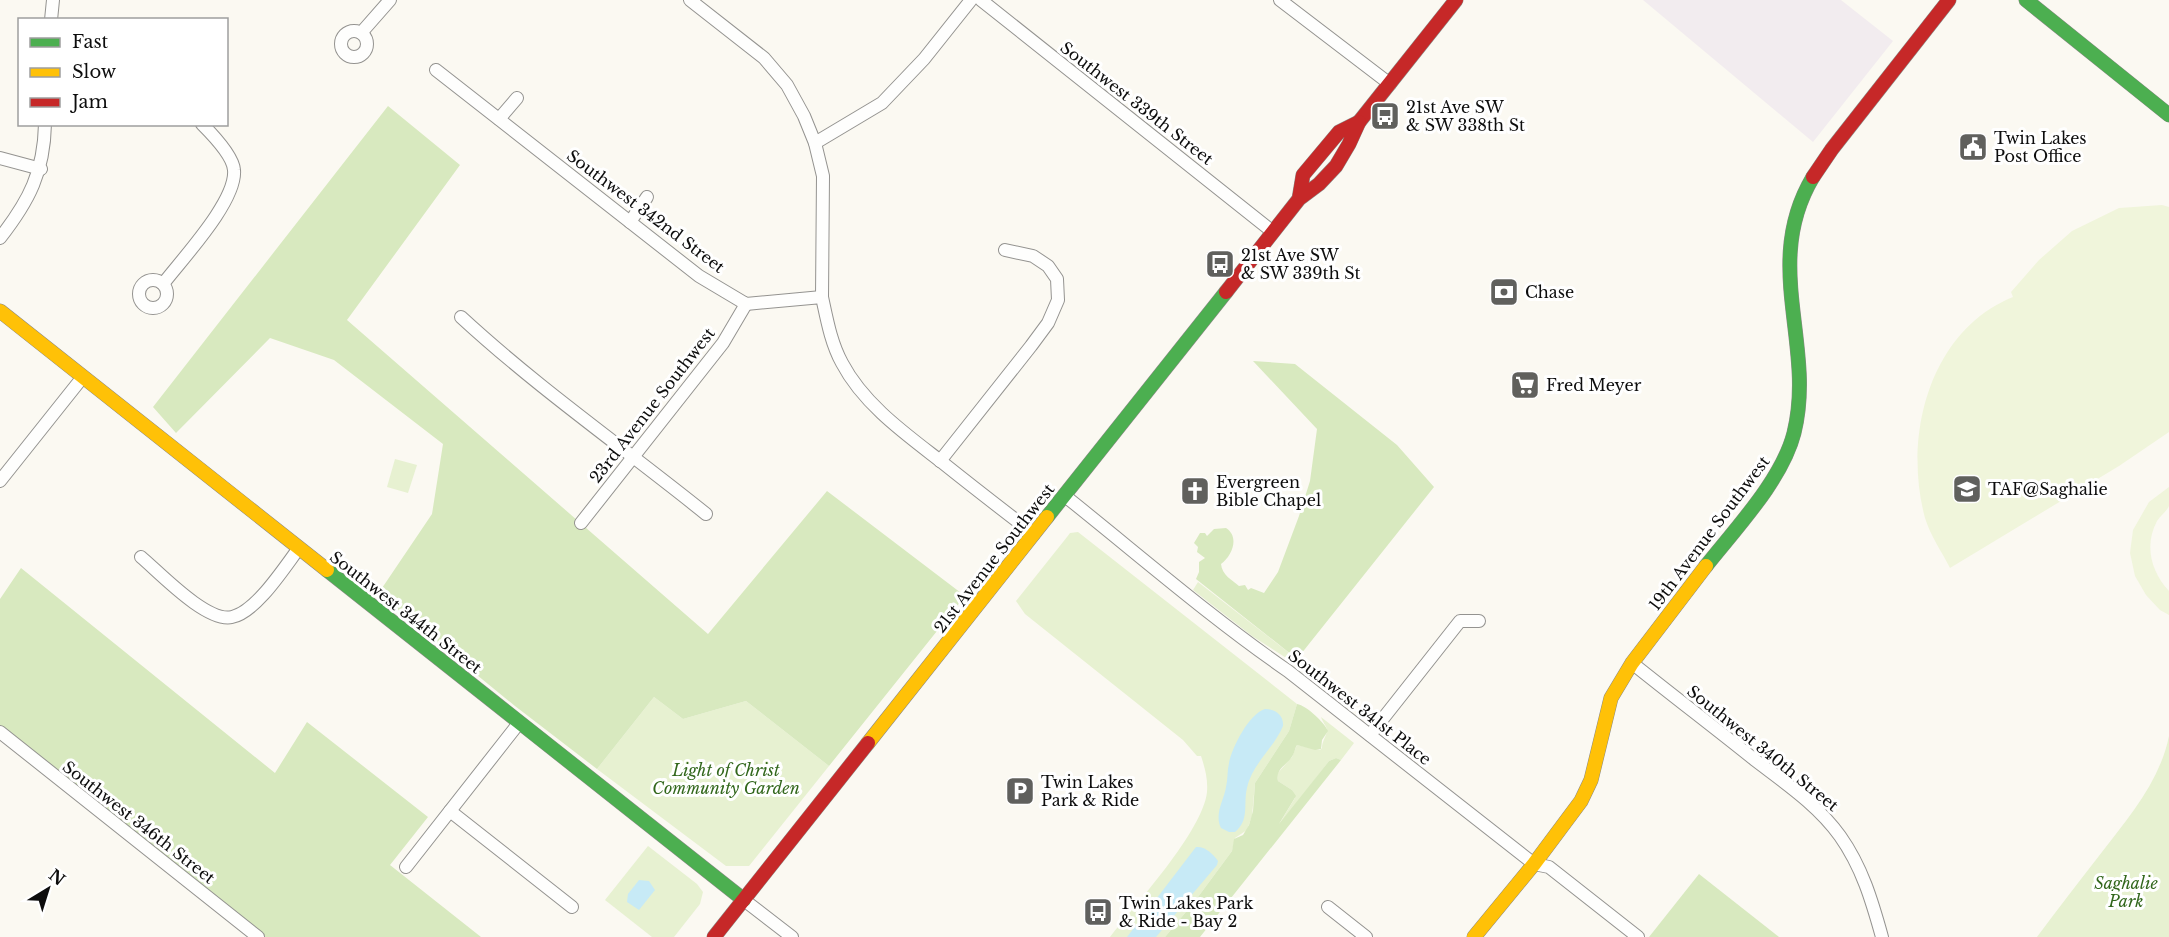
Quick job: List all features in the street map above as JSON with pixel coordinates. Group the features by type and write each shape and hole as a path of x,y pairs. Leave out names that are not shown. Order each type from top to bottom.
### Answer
{"street":[{"path":"51,18 53,0"},
{"path":"362,33 390,0"},
{"path":"690,0 764,58 787,85 804,116 815,143 822,176 822,297 830,333 842,363 857,386 908,438 1034,534"},
{"path":"815,143 882,103 924,59 971,0"},
{"name":"Southwest 339th Street","path":"981,0 1273,232"},
{"path":"1281,0 1390,84"},
{"name":"19th Avenue Southwest","path":"1474,937 1574,811 1586,790 1598,755 1608,704 1632,663 1779,471 1789,451 1797,414 1798,387 1789,269 1790,245 1799,204 1812,178 1949,0"},
{"path":"2026,0 2169,115"},
{"name":"21st Avenue Southwest","path":"714,937 1299,199 1315,190 1336,164 1350,146 1359,122 1452,1"},
{"name":"Southwest 342nd Street","path":"436,70 699,276 746,304"},
{"path":"500,119 517,98"},
{"path":"0,238 27,198 40,169 45,126"},
{"path":"163,284 226,201 233,184 234,168 225,150 204,126"},
{"path":"0,158 40,169"},
{"path":"630,222 647,197"},
{"path":"940,461 1048,323 1058,300 1057,279 1048,266 1033,256 1005,250"},
{"path":"746,304 822,297"},
{"name":"23rd Avenue Southwest","path":"581,523 723,343 746,304"},
{"name":"Southwest 344th Street","path":"0,311 792,937"},
{"path":"461,317 522,372 634,456 706,514"},
{"path":"0,482 82,378"},
{"name":"Southwest 341st Place","path":"1065,496 1156,572 1370,735 1534,864 1549,867 1638,937"},
{"path":"141,557 200,607 214,615 228,618 234,617 253,604 299,548"},
{"path":"1370,735 1460,621 1479,621"},
{"name":"Southwest 340th Street","path":"1632,663 1822,814 1841,837 1855,860 1870,895 1882,937"},
{"path":"406,867 519,723"},
{"name":"Southwest 346th Street","path":"0,732 258,937"},
{"path":"450,811 572,907"},
{"path":"1328,907 1366,937"}],"shaded area":[{"path":"1643,0 1841,0 1893,41 1813,142"}],"green space":[{"path":"388,106 460,165 347,320 708,634 827,491 965,596 829,766 746,701 683,719 654,697 597,769 515,706 378,594 432,514 443,444 334,360 270,338 176,433 153,407"},
{"path":"2162,205 2169,207 2169,432 2119,466 1950,568 1927,524 1919,487 1918,454 1921,421 1929,390 1942,361 1961,334 1984,313 2013,297 2011,292 2039,260 2072,231 2119,208"},
{"path":"1253,361 1295,364 1397,445 1434,487 1297,659 1196,579 1199,562 1205,558 1197,552 1198,547 1194,543 1200,533 1205,533 1207,536 1214,529 1226,528 1233,536 1233,546 1221,564 1223,571 1239,586 1245,585 1248,590 1251,588 1264,593 1278,572 1310,481 1317,429"},
{"path":"395,459 417,465 408,493 387,487"},
{"path":"2169,487 2169,506 2153,530 2150,549 2154,567 2169,591 2169,615 2160,610 2146,595 2135,576 2130,553 2133,530 2149,502"},
{"path":"1078,532 1297,704 1289,731 1255,783 1252,816 1247,830 1235,838 1232,851 1165,937 1110,937 1166,867 1194,827 1203,808 1207,792 1206,774 1201,756 1197,756 1183,740 1025,614 1016,601 1070,533"},
{"path":"21,568 275,773 307,722 428,817 390,865 481,937 258,937 0,732 0,599"},
{"path":"1198,582 1297,659 1294,663 1252,636 1193,590"},
{"name":"Light of Christ Community Garden","path":"654,697 683,719 746,701 829,766 749,866 726,866 597,769"},
{"path":"1297,704 1315,715 1328,731 1322,740 1321,749 1315,750 1297,745 1291,758 1278,773 1278,781 1292,790 1296,796 1279,824 1329,761 1336,758 1341,760 1200,937 1165,937 1232,851 1234,839 1243,835 1249,825 1253,811 1255,783 1289,731"},
{"path":"1321,717 1354,743 1341,760 1336,758 1329,761 1275,831 1295,798 1292,790 1278,781 1277,774 1292,757 1297,745 1320,750 1322,748 1327,731"},
{"name":"Saghalie Park","path":"2169,736 2169,937 2037,937 2142,798 2159,768"},
{"path":"648,846 697,884 703,892 700,904 674,937 652,937 605,900"},
{"path":"1699,874 1779,937 1649,937"}],"water":[{"path":"1265,709 1278,713 1283,726 1253,771 1246,794 1243,822 1235,832 1229,832 1221,828 1219,823 1220,807 1227,784 1228,766 1237,740 1247,724"},
{"path":"1196,847 1206,849 1211,853 1218,861 1217,865 1156,937 1127,937"},
{"path":"639,880 649,881 655,890 639,910 627,902 628,894"}],"traffic: fast":[{"path":"2026,0 2169,115"},
{"path":"1706,566 1769,486 1788,451 1794,433 1799,400 1799,368 1792,305 1791,241 1798,209 1813,177"},
{"path":"1047,517 1226,292"},
{"path":"327,570 744,900"}],"traffic: slow":[{"path":"0,311 327,570"},
{"path":"868,743 1047,517"},
{"path":"1474,937 1534,864 1581,801 1591,780 1611,698 1632,663 1706,566"}],"traffic: jam":[{"path":"1359,122 1456,0"},
{"path":"1813,177 1832,149 1949,0"},
{"path":"1226,292 1299,199 1319,184 1336,166 1359,122 1339,132 1303,175 1299,199"},
{"path":"714,937 868,743"}],"place":[{"name":"21st Ave SW & SW 338th St","path":"1385,116"},
{"name":"Twin Lakes Post Office","path":"1973,147"},
{"name":"21st Ave SW & SW 339th St","path":"1220,264"},
{"name":"Chase","path":"1504,292"},
{"name":"Fred Meyer","path":"1525,385"},
{"name":"TAF@Saghalie","path":"1967,489"},
{"name":"Evergreen Bible Chapel","path":"1195,491"},
{"name":"Twin Lakes Park & Ride","path":"1020,791"},
{"name":"Twin Lakes Park & Ride - Bay 2","path":"1098,912"}]}
